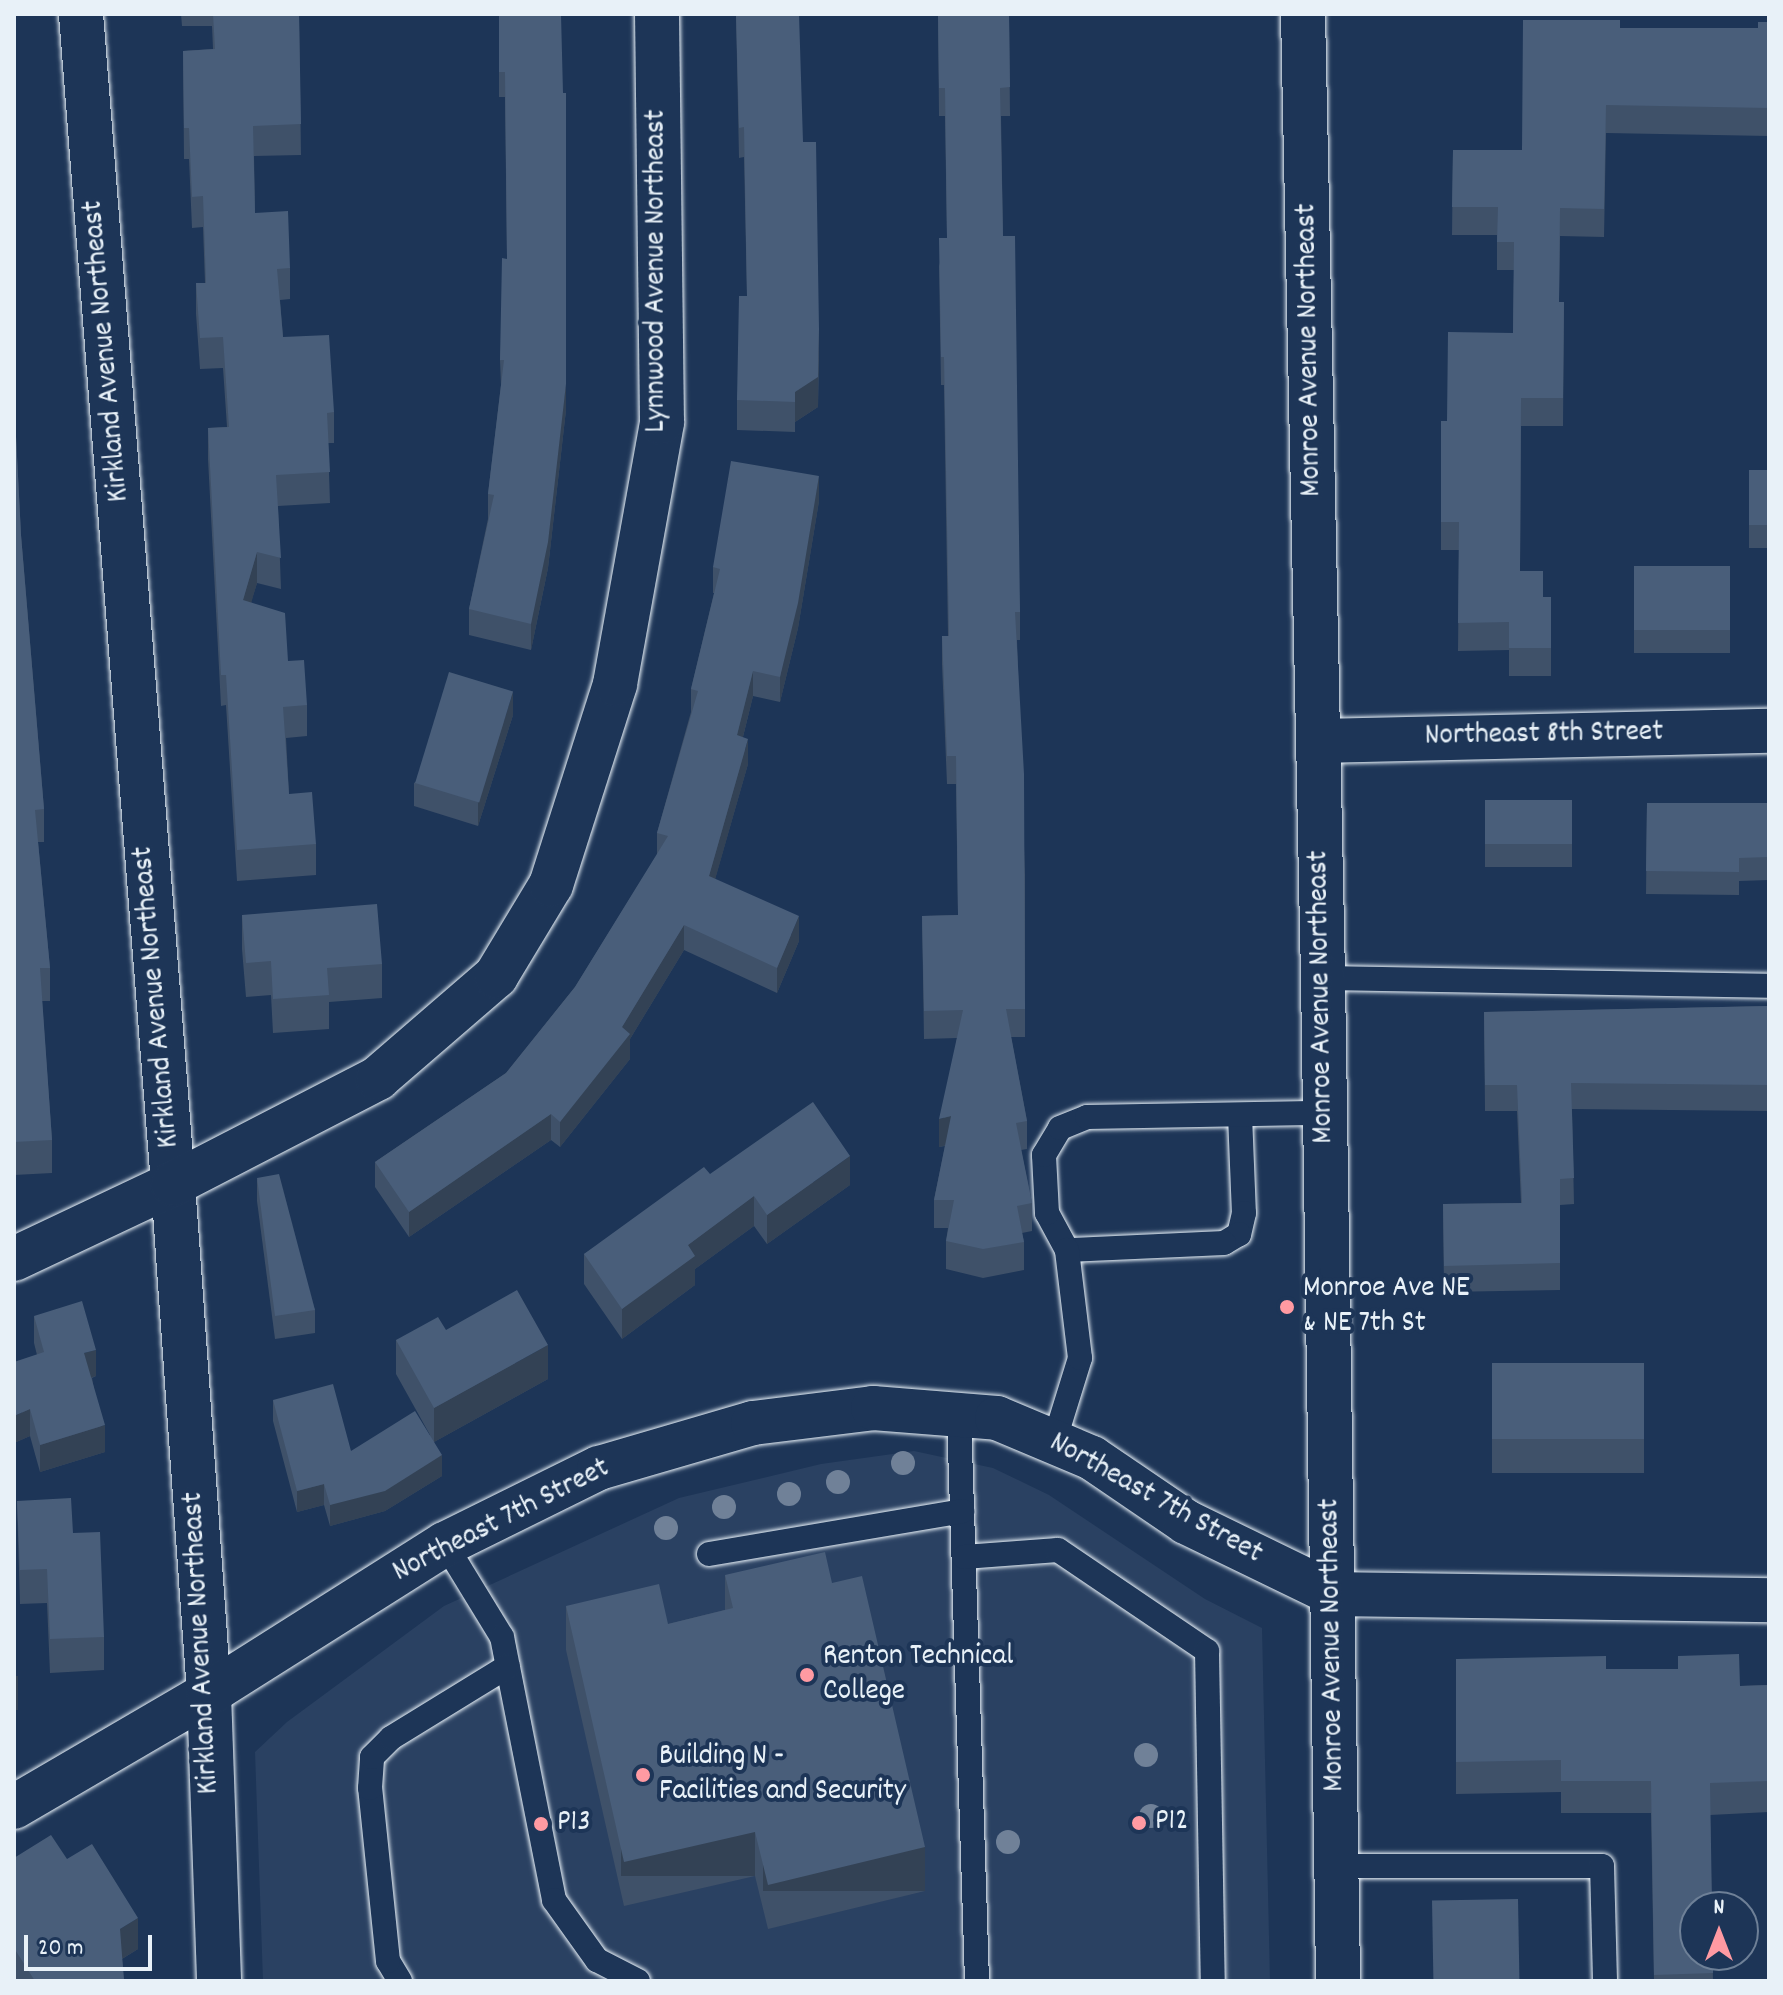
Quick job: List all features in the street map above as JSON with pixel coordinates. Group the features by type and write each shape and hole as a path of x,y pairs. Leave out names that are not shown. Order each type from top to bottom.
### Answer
{"street":[{"name":"Kirkland Avenue Northeast","path":"81,14 173,1184 209,1693 219,1981"},
{"name":"Lynnwood Avenue Northeast","path":"173,1184 378,1078 496,976 551,885 615,684 662,422 657,14"},
{"name":"Monroe Avenue Northeast","path":"1303,14 1319,741 1338,1981"},
{"name":"Northeast 8th Street","path":"1319,741 1769,731"},
{"path":"14,1259 173,1184"},
{"name":"Northeast 7th Street","path":"14,1807 209,1693 445,1544 599,1468 753,1423 873,1408 997,1418 1092,1458 1186,1522 1334,1594 1769,1600"}],"lane":[{"path":"1323,978 1769,986"},
{"path":"1054,1442 1080,1358 1067,1250 1047,1213 1044,1155 1060,1128 1087,1117 1325,1113"},
{"path":"1067,1250 1224,1243 1239,1234 1244,1213 1240,1115"},
{"path":"959,1415 977,1981"},
{"path":"709,1554 962,1511"},
{"path":"445,1544 502,1637 554,1900 597,1960 638,1981"},
{"path":"964,1557 1058,1550 1207,1651 1213,1981"},
{"path":"400,1981 388,1961 370,1788 372,1757 391,1738 508,1666"},
{"path":"1337,1866 1602,1866 1605,1981"}],"shaded area":[{"name":"Renton Technical College","path":"914,1451 993,1468 1049,1495 1205,1599 1262,1628 1270,1981 263,1981 255,1752 287,1722 444,1606 679,1498 821,1464"}],"building":[{"path":"213,14 299,14 301,124 253,126 255,213 288,211 290,268 277,269 283,337 329,335 334,412 327,413 330,472 276,475 281,558 257,552 243,600 285,613 288,661 304,660 307,705 283,707 289,794 312,792 316,844 237,850 226,675 221,675 208,428 229,427 223,337 200,338 196,283 206,283 203,196 192,197 189,128 184,128 183,51 215,49"},
{"path":"499,14 561,14 563,93 566,93 566,384 548,542 531,624 469,609 494,495 488,494 504,360 500,360 502,258 507,259 505,72 499,72"},
{"path":"736,14 799,14 803,142 816,142 819,329 818,377 795,392 795,402 737,400 739,296 747,296 744,127 739,128"},
{"path":"938,14 1009,14 1010,87 1000,88 1003,236 1015,236 1020,612 1015,612 1024,774 1025,1009 1006,1009 1027,1121 1016,1123 1032,1203 1017,1206 1024,1242 983,1249 946,1241 954,1200 934,1200 951,1116 939,1119 963,1010 924,1011 922,916 958,915 956,756 947,756 942,636 949,636 939,238 947,238 945,88 939,88"},
{"path":"1523,20 1620,20 1620,28 1758,28 1758,22 1769,22 1769,108 1606,105 1604,209 1560,208 1559,302 1564,302 1563,398 1521,398 1520,571 1543,571 1543,597 1551,597 1551,648 1509,648 1509,622 1458,623 1459,522 1441,522 1441,421 1447,421 1448,332 1513,333 1514,242 1497,242 1498,207 1452,207 1453,150 1522,150"},
{"path":"14,397 21,535 44,809 35,810 50,968 40,968 52,1140 14,1142"},
{"path":"731,461 819,476 798,603 780,677 753,671 737,735 748,739 709,876 799,916 777,968 684,925 622,1027 630,1034 560,1122 551,1114 409,1212 375,1162 506,1073 575,987 668,836 657,833 698,691 691,689 720,569 713,567"},
{"path":"1749,470 1769,470 1769,525 1749,525"},
{"path":"1634,566 1730,566 1730,630 1634,630"},
{"path":"449,672 513,692 479,803 415,783"},
{"path":"1485,800 1572,800 1572,844 1485,844"},
{"path":"1647,803 1769,803 1769,857 1739,858 1739,872 1646,871"},
{"path":"377,904 382,964 327,968 329,995 273,999 271,961 246,963 242,915"},
{"path":"1769,1006 1769,1085 1571,1083 1574,1178 1560,1179 1560,1263 1444,1266 1443,1204 1522,1203 1517,1085 1485,1085 1484,1012"},
{"path":"813,1102 850,1156 767,1215 754,1196 688,1245 695,1256 622,1309 584,1254 704,1167 710,1174"},
{"path":"279,1174 315,1310 275,1316 257,1178"},
{"path":"517,1290 548,1345 434,1408 396,1340 438,1317 446,1330"},
{"path":"82,1301 96,1350 84,1353 105,1425 40,1445 30,1409 14,1416 14,1362 44,1352 34,1316"},
{"path":"1492,1363 1644,1363 1644,1439 1492,1439"},
{"path":"333,1384 351,1451 415,1411 442,1455 385,1491 330,1505 324,1484 297,1491 273,1400"},
{"path":"71,1498 73,1533 100,1532 104,1637 50,1639 47,1569 20,1570 17,1501"},
{"path":"825,1552 832,1583 862,1576 925,1847 768,1885 755,1832 624,1862 566,1606 659,1584 668,1624 733,1608 725,1575"},
{"path":"1739,1654 1740,1686 1769,1685 1769,1781 1710,1783 1712,1891 1679,1891 1679,1971 1713,1973 1654,1975 1651,1781 1561,1781 1561,1760 1456,1762 1456,1659 1606,1656 1606,1669 1678,1669 1678,1656"},
{"path":"51,1835 67,1859 92,1844 138,1918 120,1929 124,1981 35,1981 14,1948 14,1858"},
{"path":"1518,1899 1519,1981 1433,1981 1432,1901"}],"place":[{"name":"Monroe Ave NE & NE 7th St","path":"1287,1307"},
{"name":"Renton Technical College","path":"807,1675"},
{"name":"Building N - Facilities and Security","path":"643,1775"},
{"name":"P12","path":"1139,1823"},
{"name":"P13","path":"541,1824"}]}
